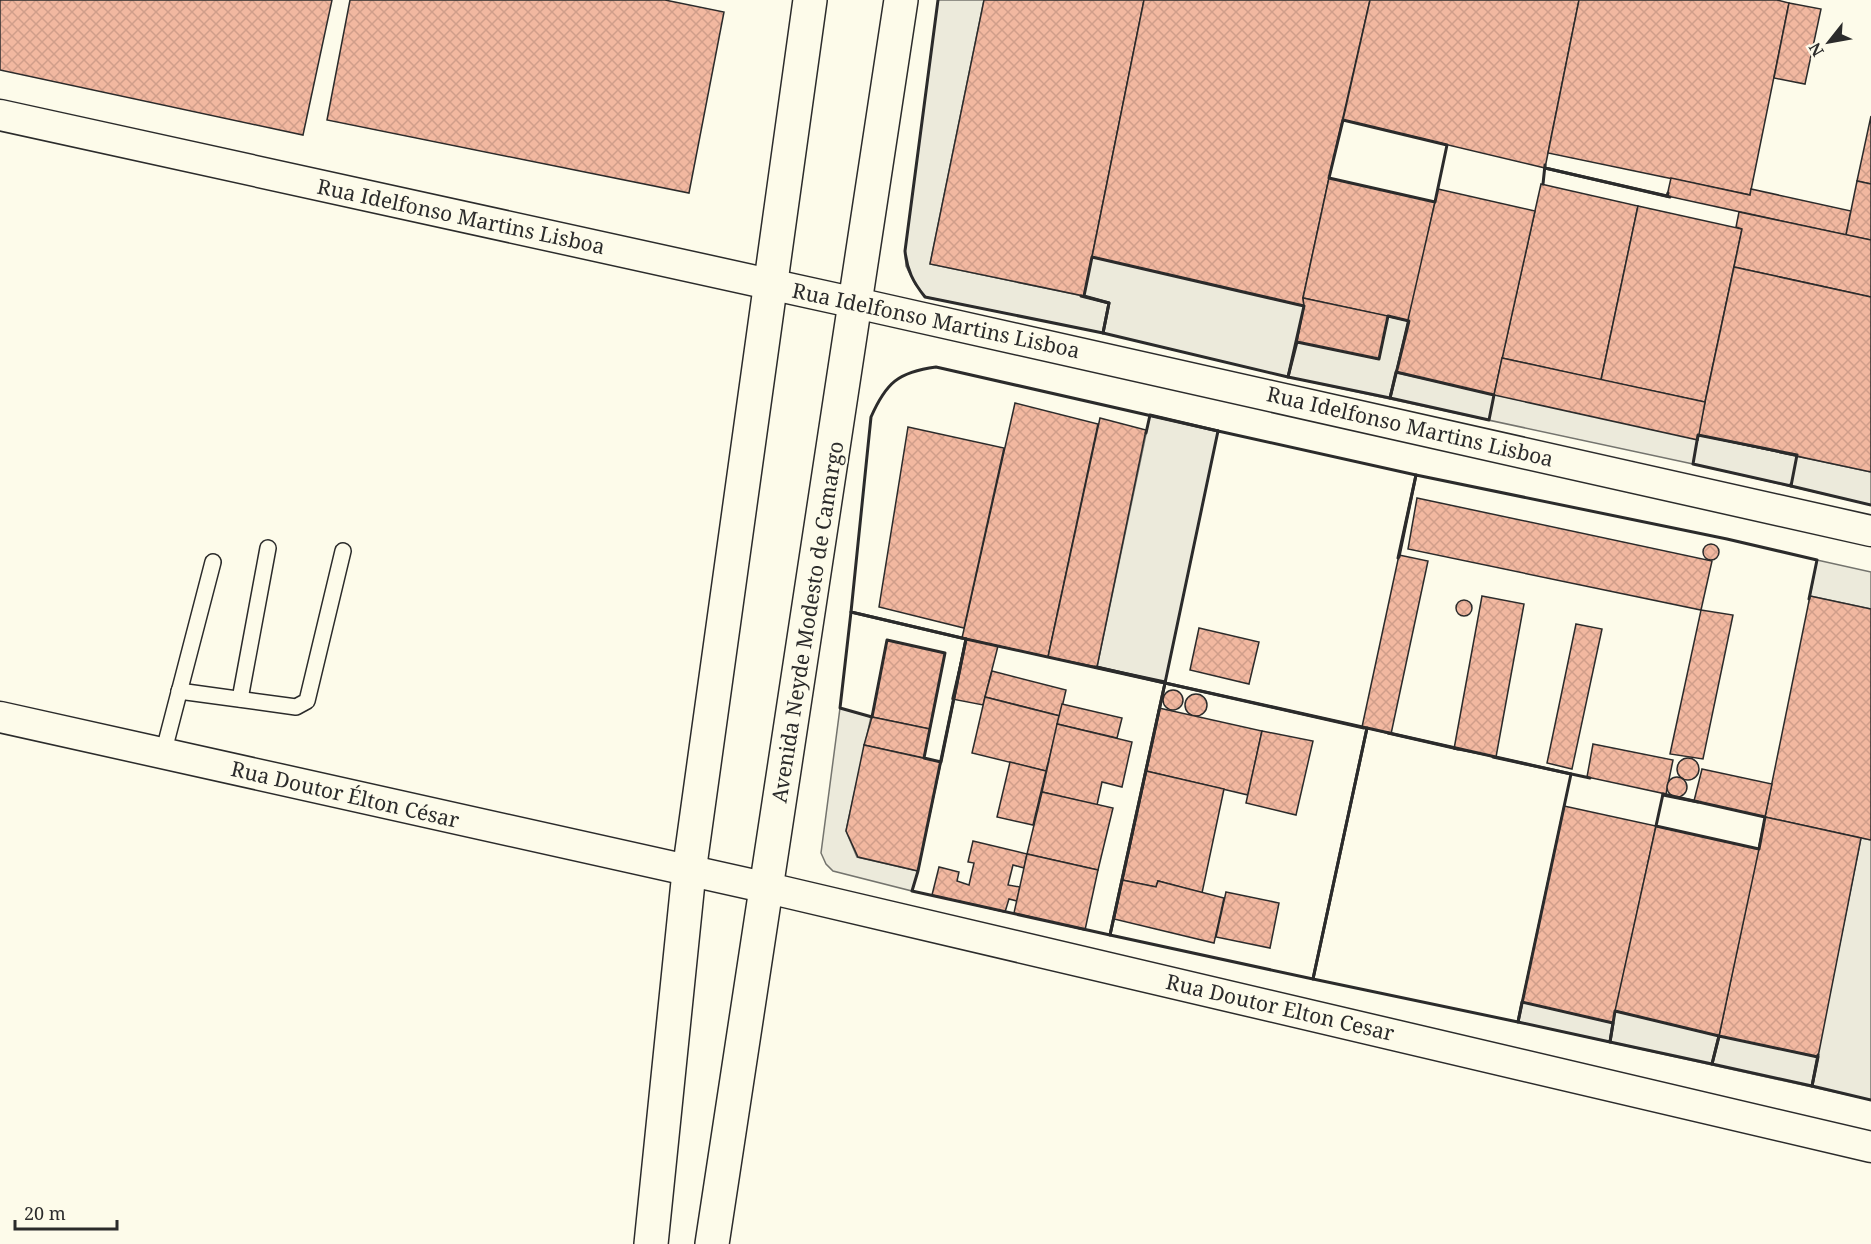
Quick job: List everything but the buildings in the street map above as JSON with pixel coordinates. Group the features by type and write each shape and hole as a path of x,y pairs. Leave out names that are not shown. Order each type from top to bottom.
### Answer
{"street":[{"path":"651,1244 689,872 810,0"},
{"name":"Avenida Neyde Modesto de Camargo","path":"712,1244 768,888 901,0"},
{"name":"Rua Idelfonso Martins Lisboa","path":"0,115 856,303 1871,531"},
{"name":"Rua Doutor Élton César","path":"0,717 689,872"},
{"name":"Rua Doutor Elton Cesar","path":"689,872 768,888 1871,1146"}],"lane":[{"path":"240,699 268,549"},
{"path":"179,691 296,707 307,701 343,551"},
{"path":"163,754 213,562"}],"shaded area":[{"path":"938,0 984,0 930,264 1084,296 1092,257 1304,306 1297,342 1379,359 1388,316 1409,321 1397,373 1697,439 1698,435 1871,472 1871,505 1693,464 1288,377 1103,333 926,297 915,284 906,266 905,251"},
{"path":"1150,415 1218,431 1165,683 1097,667"},
{"path":"1817,560 1871,572 1871,609 1810,596"},
{"path":"840,708 871,717 846,831 857,857 918,871 912,891 833,871 826,864 821,853"},
{"path":"1861,838 1871,840 1871,1100 1518,1022 1522,1002 1613,1023 1615,1011 1817,1057"}],"wall":[{"path":"938,0 905,251 911,276 925,297 1103,333 1109,303 1081,296"},
{"path":"1343,120 1447,145 1435,202 1329,178 1343,120"},
{"path":"1543,184 1545,165"},
{"path":"1545,168 1667,196 1668,193"},
{"path":"1545,168 1670,197"},
{"path":"1092,257 1304,306 1288,377 1103,333 1109,303 1084,296 1092,257"},
{"path":"1388,316 1409,321 1390,398 1288,377 1297,342 1379,359 1388,316"},
{"path":"966,639 851,612 871,417 882,396 895,381 912,372 936,367 1218,431"},
{"path":"1396,372 1494,395 1489,420 1390,398 1396,372"},
{"path":"1146,433 1150,415 1218,432"},
{"path":"1364,728 1165,683 1218,431 1416,475 1398,558"},
{"path":"1698,435 1797,455 1791,486 1693,464 1698,435"},
{"path":"1399,557 1416,475 1727,539 1817,560 1809,599"},
{"path":"1791,484 1791,486 1871,505"},
{"path":"851,612 966,639 941,762 924,758 945,653 887,640 872,717 840,708 851,612"},
{"path":"966,639 1165,683 1110,935 912,891 966,639"},
{"path":"1095,667 1165,682"},
{"path":"1097,667 1165,683 1165,681"},
{"path":"1165,683 1367,728 1313,979 1110,935 1165,683"},
{"path":"1367,728 1571,774 1518,1022 1313,979 1367,728"},
{"path":"1388,733 1458,749"},
{"path":"1493,757 1590,778"},
{"path":"1663,794 1765,817 1759,849 1656,826 1663,794"},
{"path":"1663,795 1698,802"},
{"path":"1522,1002 1613,1023 1610,1042 1518,1022 1522,1002"},
{"path":"1615,1011 1719,1036 1712,1064 1610,1042 1615,1011"},
{"path":"1719,1036 1818,1057 1812,1086 1712,1064 1719,1036"},
{"path":"1818,1055 1812,1086 1871,1100"}]}
